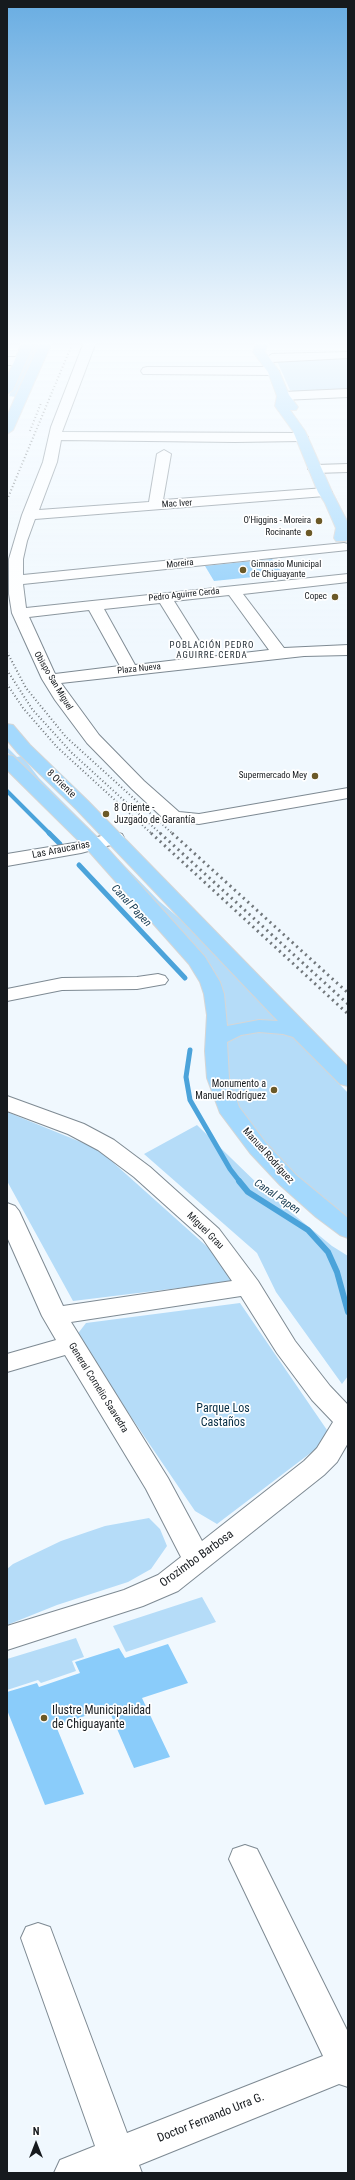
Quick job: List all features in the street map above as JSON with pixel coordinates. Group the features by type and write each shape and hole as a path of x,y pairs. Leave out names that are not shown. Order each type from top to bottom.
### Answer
{"main road":[{"path":"304,444 325,492 324,504 327,518 332,528 345,545"},
{"name":"8 Oriente","path":"7,729 24,749 115,838"},
{"name":"8 Oriente","path":"7,760 93,844"},
{"path":"115,838 300,1032 348,1079"},
{"name":"Manuel Rodríguez","path":"93,844 182,941 205,971 212,988 216,1005 218,1078 228,1108 258,1148 288,1180 324,1212 348,1230"},
{"path":"216,1039 235,1030 259,1026 283,1028 300,1032"}],"street":[{"name":"Obispo San Miguel","path":"54,444 50,462 29,515 18,550 15,580 20,613 36,653 50,679 82,727 105,753 169,814 183,819 199,819 348,793"},
{"path":"155,505 164,454"},
{"path":"315,469 348,468"},
{"name":"Mac Iver","path":"29,515 325,492"},
{"name":"Moreira","path":"15,580 345,545"},
{"name":"Pedro Aguirre Cerda","path":"20,613 348,578"},
{"path":"233,590 280,654"},
{"path":"164,597 204,662"},
{"path":"94,605 130,670"},
{"name":"Plaza Nueva","path":"50,679 313,650 348,650"},
{"name":"Las Araucarias","path":"7,860 93,844 115,838"},
{"path":"7,995 62,984 137,983 158,980"},
{"path":"7,1010 55,998 61,994 62,984"},
{"name":"Miguel Grau","path":"7,1103 82,1132 117,1153 211,1234 227,1254 249,1287 286,1347 320,1393 348,1421"},
{"name":"General Cornelio Saavedra","path":"7,1211 56,1316 71,1344 158,1485 198,1561"},
{"path":"56,1316 249,1287"},
{"path":"7,1363 71,1344"},
{"name":"Orozimbo Barbosa","path":"7,1638 153,1590 168,1583 198,1561 314,1468 326,1455 348,1421"},
{"path":"245,1859 347,2065"},
{"path":"38,1938 120,2164"},
{"name":"Doctor Fernando Urra G.","path":"73,2173 120,2164 347,2065"}],"green space":[{"path":"7,747 17,757 22,756 39,778 91,830 88,831 26,771 7,752"},
{"path":"114,858 118,859 159,901 193,930 348,1093 348,1219 293,1172 264,1141 240,1110 228,1085 225,1006 213,969 204,956"},
{"path":"7,1112 98,1149 222,1260 236,1281 73,1301 7,1181"},
{"path":"197,1125 265,1191 332,1246 348,1256 348,1376 342,1384 276,1292 257,1253 144,1154"},
{"name":"Parque Los Castaños","path":"240,1303 327,1430 325,1442 217,1524 195,1511 76,1336 86,1323"},
{"path":"149,1518 160,1529 167,1546 151,1569 128,1582 57,1605 7,1625 7,1569 13,1564 61,1541 105,1526"},
{"path":"202,1597 216,1622 126,1652 113,1626"},
{"path":"76,1638 84,1657 72,1661 76,1671 41,1683 38,1680 7,1690 7,1659"}],"building":[{"name":"Gimnasio Municipal de Chiguayante","path":"272,559 283,574 214,581 205,566"},
{"name":"Ilustre Municipalidad de Chiguayante","path":"168,1644 188,1683 142,1698 170,1757 134,1768 108,1708 56,1726 84,1794 45,1805 7,1710 7,1692 37,1683 39,1687 80,1673 75,1662 119,1648 125,1658"}],"waterway":[{"name":"Canal Papen","path":"7,791 60,844"},
{"name":"Canal Papen","path":"79,865 185,978"},
{"name":"Canal Papen","path":"190,1050 186,1077 190,1100 230,1169 240,1182"},
{"name":"Canal Papen","path":"239,1181 248,1192 308,1230 328,1252 337,1272 348,1312"}],"railway":[{"path":"7,500 31,444"},
{"path":"7,652 26,688 66,737 173,834"},
{"path":"7,670 32,709 72,753 161,834"},
{"path":"7,684 23,708 57,747 152,834"},
{"path":"151,833 348,1014"},
{"path":"160,833 348,1004"},
{"path":"172,833 348,993"}],"place":[{"name":"O'Higgins - Moreira","path":"319,521"},
{"name":"Rocinante","path":"309,533"},
{"name":"Gimnasio Municipal de Chiguayante","path":"243,570"},
{"name":"Copec","path":"335,597"},
{"name":"Supermercado Mey","path":"315,776"},
{"name":"8 Oriente - Juzgado de Garantía","path":"106,814"},
{"name":"Monumento a Manuel Rodríguez","path":"274,1090"},
{"name":"Ilustre Municipalidad de Chiguayante","path":"44,1718"}],"district":[{"name":"POBLACIÓN PEDRO AGUIRRE CERDA","path":"212,652"}]}
